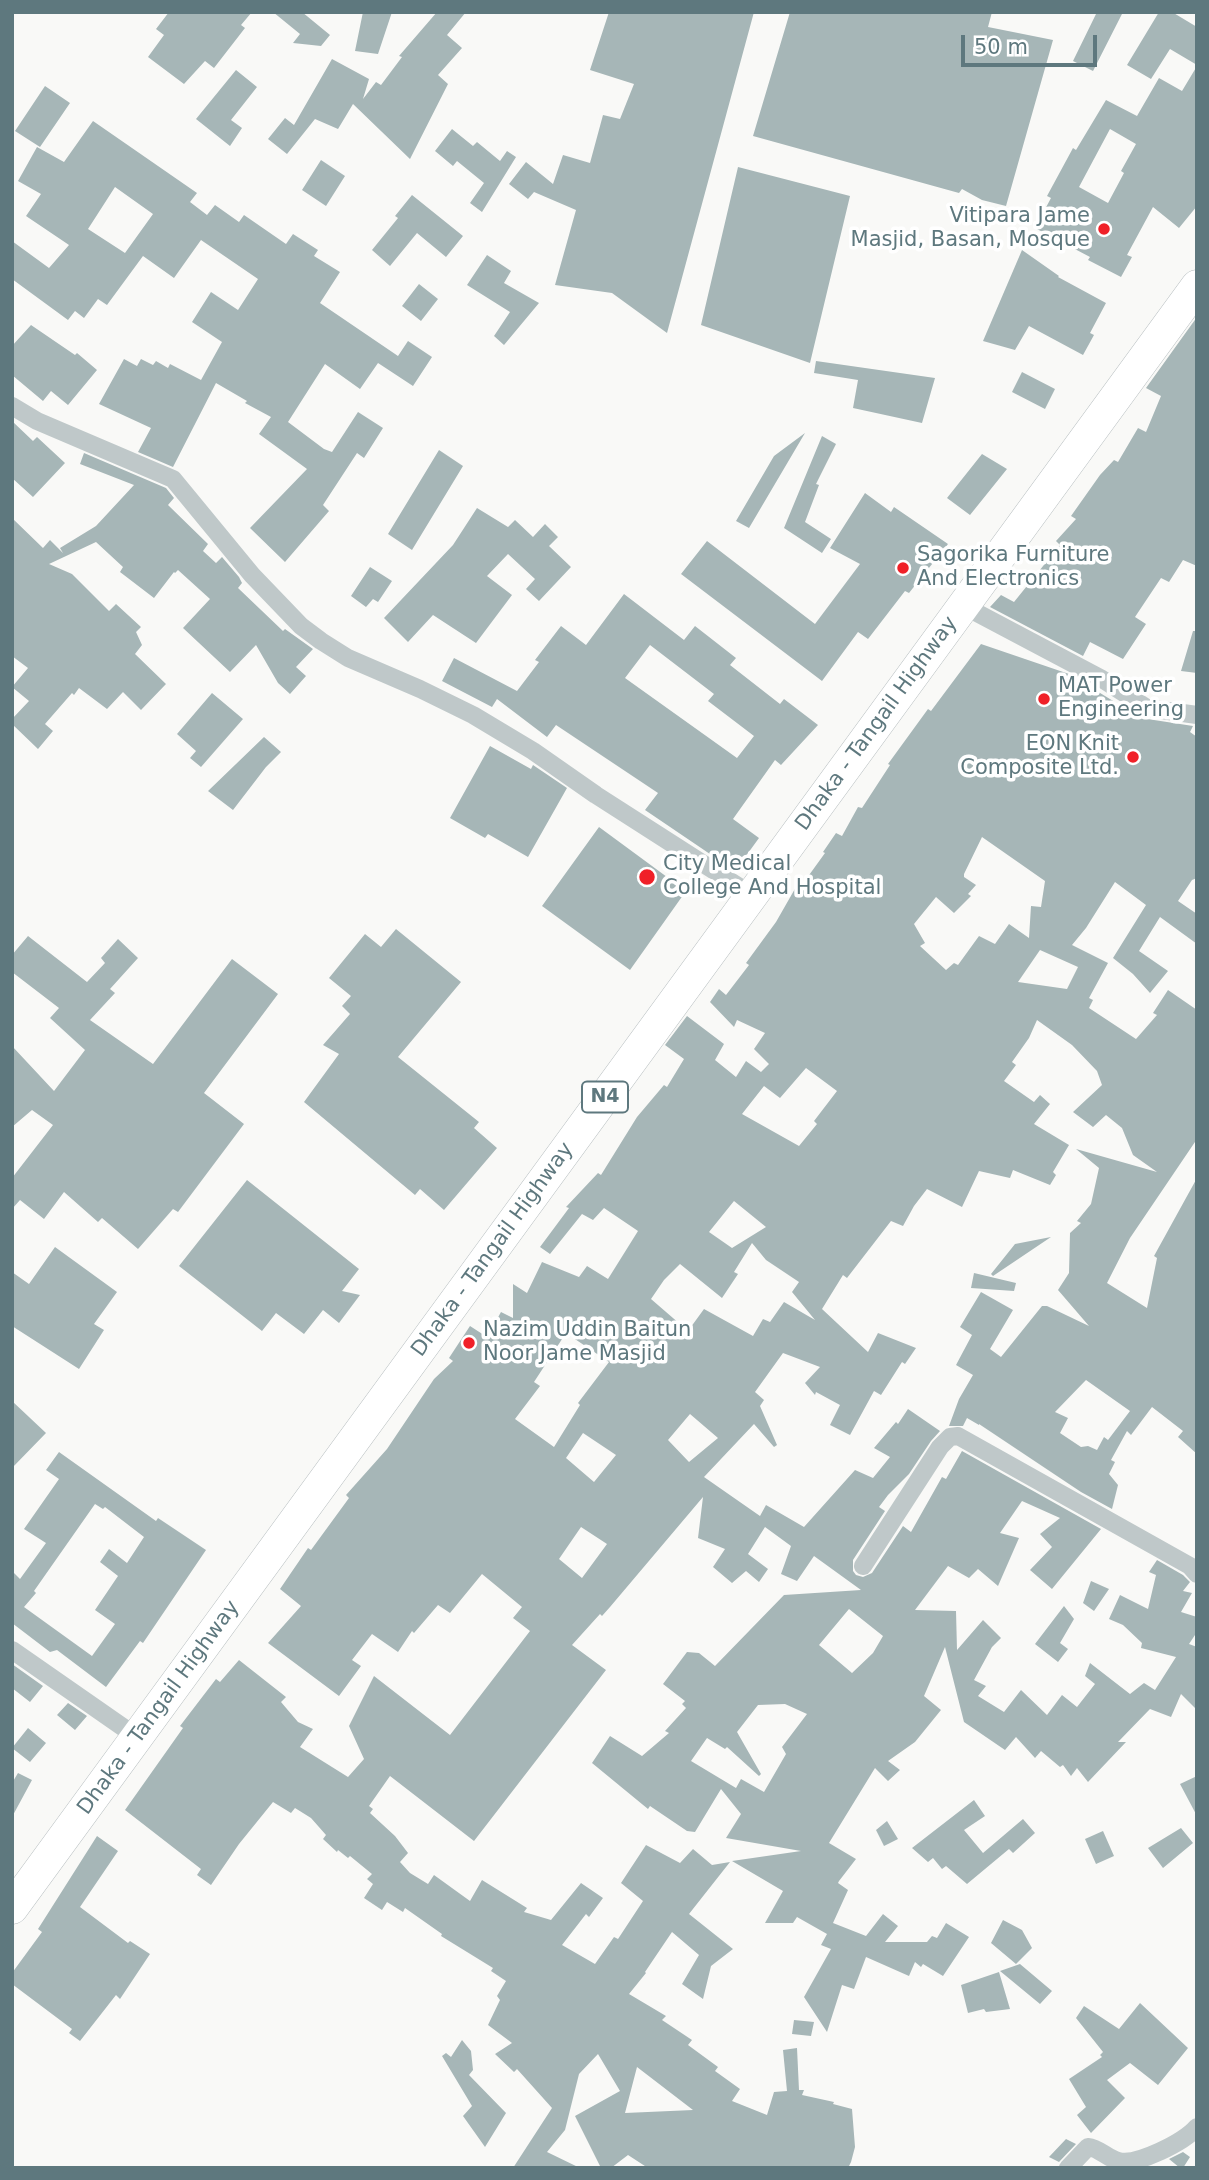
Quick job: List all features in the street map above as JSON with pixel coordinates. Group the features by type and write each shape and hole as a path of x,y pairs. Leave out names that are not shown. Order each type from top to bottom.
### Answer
{"highway":[{"name":"Dhaka - Tangail Highway","path":"12,1908 1197,286"}],"street":[{"path":"12,407 37,421 173,479 253,575 301,626 321,641 348,658 473,715 533,751 596,795 752,895"},
{"path":"964,606 1102,679 1147,708 1197,715"},
{"path":"863,1566 940,1447 950,1437 958,1436 1190,1566 1197,1574"},
{"path":"12,1650 137,1737"},
{"path":"1068,2168 1088,2147 1119,2162 1132,2162 1172,2145 1197,2127"}],"building":[{"path":"169,12 252,12 241,25 245,28 214,68 205,61 184,84 148,57 164,35 156,29"},
{"path":"273,12 302,12 330,35 321,46 293,43 300,34"},
{"path":"363,12 392,12 378,54 355,51"},
{"path":"437,12 466,12 447,35 462,48 438,75 448,84 410,159 353,104 338,129 315,119 287,154 268,139 285,118 294,125 332,59 369,79 363,99 376,82 381,85 402,57 399,56"},
{"path":"609,12 754,12 667,333 612,293 555,285 576,210 534,192 528,199 509,184 526,162 553,184 563,155 590,163 603,115 620,119 634,84 590,70"},
{"path":"790,12 992,12 988,27 1053,40 1006,206 982,200 962,189 959,193 753,136"},
{"path":"1097,12 1123,12 1093,71 1073,61"},
{"path":"1159,12 1172,12 1197,27 1197,65 1170,49 1151,79 1127,65"},
{"path":"1197,66 1197,206 1179,228 1153,207 1127,255 1132,257 1121,277 1035,228 1051,198 1047,196 1073,148 1076,150 1106,100 1137,116 1159,78 1182,91","holes":["1110,129 1136,144 1108,203 1079,187"]},
{"path":"236,70 257,87 231,120 242,128 230,146 196,119"},
{"path":"45,86 70,103 40,147 15,131"},
{"path":"93,121 197,193 190,202 207,215 215,205 239,222 244,215 286,244 293,234 318,250 314,256 340,272 320,303 398,356 408,341 432,357 413,386 378,363 360,389 325,364 288,422 332,452 358,412 383,428 364,458 357,453 323,505 329,511 285,562 250,528 307,469 259,434 271,417 216,383 173,467 138,452 151,428 99,404 124,359 137,366 141,359 153,365 156,361 168,368 170,364 201,380 222,342 192,322 211,292 238,310 258,279 201,240 174,278 143,256 107,305 98,299 84,318 75,311 68,320 12,279 12,241 49,268 69,245 26,216 41,194 18,181 37,147 64,162","holes":["115,187 153,214 125,253 88,229"]},
{"path":"452,129 473,146 477,142 500,161 507,151 516,157 482,212 470,203 484,183 457,161 453,166 435,151"},
{"path":"321,160 345,176 326,206 302,190"},
{"path":"738,167 850,196 810,363 701,325"},
{"path":"412,195 463,236 446,257 417,233 390,266 372,250 398,218 395,216"},
{"path":"1022,250 1058,277 1106,303 1090,333 1094,335 1083,355 1029,326 1015,350 983,341"},
{"path":"487,255 511,271 504,283 539,303 504,345 494,336 510,312 467,285"},
{"path":"419,284 438,299 421,321 402,306"},
{"path":"1197,317 1197,566 1183,560 1169,582 1161,578 1135,617 1146,624 1123,659 1090,642 1083,656 990,607 1001,595 1014,602 1060,545 1056,541 1076,519 1071,516 1100,475 1114,460 1118,462 1138,428 1146,432 1161,396 1146,388"},
{"path":"31,325 75,355 77,353 97,370 68,405 51,391 43,401 12,375 12,346"},
{"path":"816,361 935,378 922,423 853,408 858,380 814,373"},
{"path":"1022,372 1055,389 1045,409 1012,392"},
{"path":"12,421 33,441 37,437 65,463 33,497 12,478"},
{"path":"805,433 749,528 736,521 774,456"},
{"path":"822,436 836,444 816,484 819,485 805,522 831,539 822,553 784,528"},
{"path":"439,450 463,466 412,550 388,534"},
{"path":"84,453 166,488 174,498 168,505 208,544 203,551 216,563 222,557 239,577 242,583 238,588 283,631 285,629 313,649 296,667 306,676 290,694 278,683 256,645 230,672 183,628 210,599 178,570 154,598 120,572 123,567 96,542 49,564 72,574 109,611 116,604 141,627 136,632 142,645 135,654 166,684 141,710 123,692 107,709 79,688 45,724 53,731 38,749 12,724 12,719 29,701 12,687 28,668 12,656 12,518 43,548 50,540 63,553 60,548 96,526 134,485 80,464"},
{"path":"982,454 1007,469 970,515 947,498"},
{"path":"865,493 891,512 894,507 948,544 909,593 905,591 868,639 858,632 822,681 681,574 707,541 815,624 860,564 830,548"},
{"path":"477,508 508,527 515,520 533,537 545,524 558,537 549,546 571,567 539,601 526,589 535,579 508,554 487,576 512,595 476,643 433,615 408,642 384,618 453,545"},
{"path":"370,567 392,581 378,602 373,599 366,607 351,596"},
{"path":"624,594 684,640 695,626 736,658 730,665 780,704 784,699 818,725 781,765 775,760 733,819 759,838 735,871 645,810 658,793 556,725 547,737 497,699 492,707 442,681 454,658 517,691 539,662 535,660 561,626 586,645","holes":["650,645 714,694 708,701 754,736 737,758 625,678"]},
{"path":"1193,631 1197,631 1197,673 1181,671"},
{"path":"981,644 1069,674 1141,718 1193,726 1190,732 1197,737 1197,878 1192,880 1178,901 1197,914 1197,944 1160,917 1139,951 1168,971 1150,993 1133,974 1113,958 1146,905 1115,882 1072,945 1108,963 1089,998 1093,1000 1089,1008 1136,1039 1157,1015 1153,1013 1168,990 1197,1010 1197,1139 1130,1238 1107,1283 1147,1308 1157,1258 1154,1256 1197,1178 1197,1454 1178,1437 1183,1431 1152,1407 1131,1435 1127,1431 1111,1460 1115,1462 1109,1474 1118,1485 1112,1509 1081,1492 979,1424 967,1418 963,1426 949,1426 959,1399 973,1375 956,1365 972,1335 960,1327 981,1292 1013,1310 990,1349 1001,1357 1042,1306 1089,1326 1058,1290 1069,1273 1070,1233 1081,1223 1077,1221 1091,1204 1099,1168 1076,1149 1157,1172 1133,1155 1122,1128 1106,1115 1093,1127 1073,1112 1102,1085 1097,1071 1072,1045 1037,1020 1029,1038 1012,1062 1016,1065 1004,1081 1034,1102 1040,1095 1050,1104 1034,1124 1069,1145 1053,1172 1056,1175 1050,1185 1013,1170 1010,1178 979,1171 962,1207 927,1189 903,1226 891,1221 847,1278 843,1275 822,1309 868,1352 878,1333 916,1348 905,1364 902,1362 881,1395 874,1391 850,1435 830,1425 840,1405 816,1392 815,1395 805,1383 820,1367 783,1353 755,1392 764,1400 760,1406 777,1445 774,1447 754,1424 704,1477 760,1516 766,1505 804,1527 855,1470 873,1478 890,1457 874,1448 896,1422 898,1424 908,1409 940,1431 909,1474 879,1507 885,1511 853,1560 853,1571 856,1575 863,1577 872,1573 903,1526 911,1532 942,1477 946,1479 962,1451 1101,1529 1052,1589 1030,1570 1052,1547 1040,1534 1060,1518 1022,1501 1000,1533 1019,1538 998,1586 978,1569 969,1578 948,1566 915,1610 956,1611 957,1650 983,1620 1001,1638 992,1647 974,1680 986,1686 978,1696 1004,1712 1021,1690 1047,1715 1062,1695 1077,1707 1095,1684 1085,1676 1090,1663 1130,1694 1144,1683 1155,1690 1176,1657 1141,1648 1142,1643 1123,1625 1109,1619 1120,1595 1148,1609 1156,1575 1149,1572 1157,1560 1190,1582 1183,1591 1192,1593 1181,1612 1197,1617 1197,1632 1189,1644 1197,1647 1197,1710 1181,1694 1171,1717 1150,1709 1118,1742 1126,1742 1088,1782 1077,1768 1071,1776 1063,1765 1060,1767 1041,1751 1035,1758 1016,1737 1005,1750 964,1722 945,1647 924,1696 941,1710 915,1742 888,1761 900,1770 888,1781 875,1768 829,1843 856,1859 838,1883 848,1890 833,1923 866,1936 883,1914 898,1926 885,1942 927,1942 932,1936 937,1938 946,1923 969,1937 943,1976 915,1962 909,1976 866,1957 854,1989 842,1985 827,2032 804,1997 831,1949 821,1945 827,1934 797,1917 793,1923 765,1923 783,1891 732,1861 801,1851 726,1838 741,1814 721,1789 695,1832 687,1831 650,1806 648,1809 592,1763 610,1736 642,1756 669,1733 665,1731 686,1708 682,1704 685,1701 663,1684 687,1652 699,1653 715,1666 784,1595 861,1590 814,1556 797,1581 781,1574 791,1546 765,1527 748,1554 768,1569 759,1582 746,1571 732,1583 713,1567 725,1549 698,1538 703,1497 610,1607 602,1616 600,1614 572,1645 606,1670 474,1841 390,1776 369,1806 373,1809 370,1813 395,1836 408,1853 400,1862 410,1873 428,1884 434,1875 470,1901 482,1880 527,1908 524,1912 551,1920 581,1883 603,1898 589,1917 586,1914 562,1945 595,1964 614,1937 618,1939 643,1901 621,1883 646,1845 680,1863 693,1849 712,1865 730,1862 689,1914 733,1949 711,1966 703,1999 682,1984 699,1955 672,1932 629,1994 666,2016 662,2020 692,2040 688,2045 718,2067 715,2071 740,2089 732,2101 767,2115 774,2092 787,2091 783,2050 797,2048 799,2090 804,2090 802,2095 852,2109 855,2147 851,2162 848,2168 648,2168 628,2155 611,2168 601,2168 575,2116 620,2091 598,2054 579,2074 565,2130 547,2152 580,2168 513,2168 552,2108 517,2069 514,2072 495,2054 512,2043 488,2025 500,2000 497,1996 506,1981 491,1971 493,1968 441,1936 442,1934 405,1908 403,1912 387,1902 382,1910 364,1898 373,1884 367,1879 372,1874 350,1856 348,1858 338,1850 337,1852 323,1839 326,1835 311,1818 295,1808 291,1813 273,1802 239,1844 211,1885 197,1875 201,1869 125,1810 183,1728 180,1726 216,1679 220,1682 239,1660 286,1697 281,1702 298,1722 313,1729 300,1747 348,1777 364,1759 349,1726 374,1676 450,1735 530,1631 513,1618 522,1607 482,1574 450,1613 438,1605 414,1633 412,1631 398,1652 372,1634 352,1660 361,1666 339,1696 268,1643 301,1606 280,1589 308,1548 311,1550 349,1498 346,1495 387,1449 434,1379 453,1361 449,1358 470,1326 487,1337 501,1312 513,1318 513,1284 527,1293 542,1262 579,1277 587,1266 608,1279 638,1231 604,1208 593,1220 582,1214 550,1254 540,1247 569,1208 566,1207 598,1173 601,1175 637,1117 664,1085 667,1087 684,1059 665,1045 687,1016 724,1044 715,1060 736,1077 746,1061 761,1072 769,1064 754,1049 765,1033 737,1020 734,1027 710,1002 719,989 726,995 749,965 746,963 776,922 796,887 799,889 836,833 842,836 858,807 862,808 890,765 888,764 928,709 931,711","holes":["982,837 1045,881 1041,907 1031,906 1029,938 1009,924 995,944 979,936 958,965 954,963 946,970 920,946 925,943 914,924 936,897 954,913 971,896 968,894 976,885 964,877 964,874","1040,950 1078,967 1067,989 1018,982","806,1068 837,1091 814,1121 817,1124 799,1146 742,1114 764,1086 780,1098","734,1201 766,1227 732,1248 709,1232","752,1243 766,1260 799,1282 792,1292 815,1320 784,1302 770,1322 763,1319 753,1336 704,1309 688,1331 651,1299 664,1280 680,1264 722,1298 738,1274 734,1272","566,1333 609,1362 578,1403 580,1405 554,1447 515,1419 540,1386 534,1382","1086,1380 1130,1411 1108,1440 1104,1437 1097,1450 1088,1446 1081,1447 1060,1433 1068,1418 1055,1412","690,1414 718,1438 689,1462 668,1440","583,1433 616,1455 594,1482 566,1458","581,1527 607,1544 582,1578 559,1559","849,1609 883,1636 873,1653 852,1673 819,1645","785,1704 807,1714 782,1747 786,1754 764,1792 741,1779 736,1788 691,1761 707,1738 725,1749 727,1747 759,1776 761,1774 737,1732 758,1705","637,2067 693,2110 625,2113"]},
{"path":"212,693 243,719 201,767 190,758 196,751 177,734"},
{"path":"264,737 281,752 233,810 208,791"},
{"path":"490,746 531,769 533,765 567,788 528,857 488,834 485,838 450,818"},
{"path":"599,827 686,891 630,970 542,906"},
{"path":"396,929 461,982 398,1057 479,1122 474,1128 497,1148 444,1210 420,1189 415,1195 304,1102 339,1054 323,1045 350,1014 342,1006 351,996 329,978 365,934 381,947"},
{"path":"28,936 87,982 105,963 101,958 118,939 138,958 110,989 115,993 90,1020 153,1064 232,959 278,994 204,1093 244,1124 178,1212 173,1209 138,1249 102,1218 98,1222 64,1192 44,1219 20,1200 12,1209 12,1178 53,1125 32,1110 12,1127 12,1046 54,1091 85,1050 50,1018 59,1008 12,972 12,955"},
{"path":"247,1180 359,1269 342,1291 360,1295 339,1323 323,1310 304,1334 276,1313 262,1331 179,1266"},
{"path":"1051,1237 993,1276 991,1274 1015,1244"},
{"path":"55,1247 117,1292 94,1324 104,1330 79,1369 12,1326 12,1272 29,1284"},
{"path":"974,1273 1016,1283 1014,1291 971,1288"},
{"path":"12,1401 46,1433 12,1468"},
{"path":"59,1452 156,1521 158,1518 206,1550 143,1643 140,1641 106,1687 57,1650 50,1652 12,1623 12,1571 20,1579 46,1543 24,1529 59,1479 46,1470","holes":["95,1504 103,1509 105,1507 144,1537 127,1563 109,1549 100,1562 118,1576 95,1610 115,1624 92,1656 24,1607"]},
{"path":"1091,1581 1109,1589 1094,1611 1083,1603"},
{"path":"1064,1606 1074,1619 1060,1643 1068,1649 1058,1662 1035,1644"},
{"path":"12,1664 43,1686 30,1702 12,1688"},
{"path":"68,1703 87,1716 75,1730 57,1715"},
{"path":"28,1728 46,1743 30,1762 12,1748"},
{"path":"18,1773 32,1780 12,1817 12,1783"},
{"path":"1197,1776 1197,1816 1180,1784"},
{"path":"974,1800 985,1816 964,1830 983,1853 1023,1819 1035,1833 1013,1853 1009,1849 967,1884 946,1866 942,1869 933,1858 928,1862 912,1848"},
{"path":"887,1821 898,1839 884,1846 876,1830"},
{"path":"1181,1828 1193,1843 1163,1868 1148,1848"},
{"path":"1103,1831 1114,1856 1096,1864 1085,1839"},
{"path":"97,1836 118,1851 80,1907 128,1943 130,1941 150,1954 120,1999 116,1995 80,2041 69,2033 72,2029 12,1984 12,1973 42,1932 38,1929"},
{"path":"1003,1920 1022,1930 1032,1948 1016,1964 991,1943"},
{"path":"1020,1964 1052,1991 1040,2004 1000,1971"},
{"path":"999,1972 1010,2009 986,2012 984,2009 968,2013 961,1985"},
{"path":"1140,2003 1188,2048 1158,2085 1130,2063 1107,2080 1125,2098 1091,2133 1077,2115 1086,2107 1069,2079 1102,2057 1100,2055 1103,2052 1076,2018 1084,2006 1119,2029"},
{"path":"794,2020 814,2022 811,2036 792,2034"},
{"path":"462,2040 471,2051 473,2070 469,2075 506,2113 485,2147 463,2116 472,2106 442,2056 446,2053 451,2057"},
{"path":"1066,2139 1076,2144 1059,2162 1049,2157"},
{"path":"1183,2152 1190,2157 1183,2168 1180,2168 1169,2159"}],"place":[{"name":"Vitipara Jame Masjid, Basan, Mosque","path":"1104,229"},
{"name":"Sagorika Furniture And Electronics","path":"903,568"},
{"name":"MAT Power Engineering","path":"1044,699"},
{"name":"EON Knit Composite Ltd.","path":"1133,757"},
{"name":"City Medical College And Hospital","path":"647,877"},
{"name":"Nazim Uddin Baitun Noor Jame Masjid","path":"469,1343"}]}
